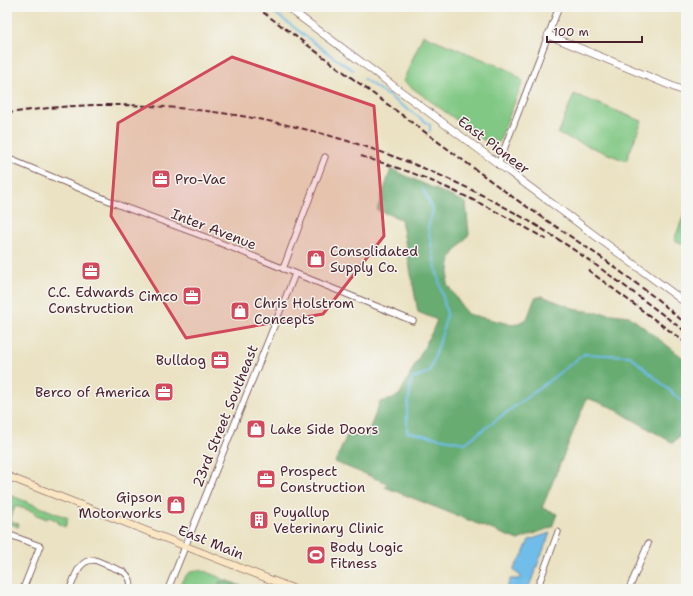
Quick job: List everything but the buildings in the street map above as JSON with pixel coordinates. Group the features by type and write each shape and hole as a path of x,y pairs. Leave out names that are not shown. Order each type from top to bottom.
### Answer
{"main road":[{"name":"East Main","path":"7,476 294,589"}],"street":[{"name":"East Pioneer","path":"287,7 686,304"},
{"path":"498,164 559,7"},
{"path":"548,35 686,92"},
{"path":"283,269 326,157"},
{"name":"Inter Avenue","path":"7,158 119,205 208,238 413,322"},
{"name":"23rd Street Southeast","path":"168,589 295,274"},
{"path":"537,589 558,532"},
{"path":"7,534 40,546 23,589"},
{"path":"629,589 648,544"},
{"path":"70,589 79,567 85,562 92,560 116,568 127,574 131,581 130,589"}],"highlighted area":[{"path":"232,57 374,106 384,236 323,314 186,338 111,216 118,123"}],"green space":[{"path":"423,35 509,70 523,81 499,142 492,146 403,81"},
{"path":"574,94 642,121 626,161 558,134"},
{"path":"391,169 466,203 469,234 451,257 447,284 467,314 514,325 527,319 535,298 542,296 578,310 629,316 686,360 686,426 673,443 611,407 587,398 542,508 557,514 552,527 518,540 385,487 387,483 335,462 349,431 366,438 380,402 393,399 400,394 437,320 418,312 401,219 377,210"},
{"path":"686,210 686,217 683,218 686,226 686,245 674,240"},
{"path":"7,494 68,518 65,527 58,523 58,521 49,517 47,519 34,514 35,512 15,506 10,521 19,524 18,527 7,522"},
{"path":"196,570 218,576 236,589 177,589 187,575"},
{"path":"226,580 249,589 220,589 219,582"}],"water":[{"path":"550,533 528,589 508,589 510,579 520,578 520,575 515,572 514,568 522,556 529,540"}],"waterway":[{"path":"267,7 333,57 353,70"},
{"path":"364,79 430,125 430,131"},
{"path":"423,189 433,210 428,228 447,314 430,371 412,379 407,410 407,432 465,443 584,354 630,356 683,402 686,402"}],"railway":[{"path":"256,7 514,198 605,260 657,299 686,324"},
{"path":"7,113 67,106 91,105 159,107 214,112 270,121 324,134 377,151 429,171 480,194 529,221 589,261 686,332"},
{"path":"361,156 415,174 455,191 549,241"},
{"path":"588,270 686,343"}],"place":[{"name":"Pro-Vac","path":"161,179"},
{"name":"Consolidated Supply Co.","path":"316,259"},
{"name":"C.C. Edwards Construction","path":"91,271"},
{"name":"Cimco","path":"192,296"},
{"name":"Chris Holstrom Concepts","path":"240,311"},
{"name":"Bulldog","path":"220,360"},
{"name":"Berco of America","path":"164,392"},
{"name":"Lake Side Doors","path":"256,429"},
{"name":"Prospect Construction","path":"266,479"},
{"name":"Gipson Motorworks","path":"176,505"},
{"name":"Puyallup Veterinary Clinic","path":"259,520"},
{"name":"Body Logic Fitness","path":"316,555"}]}
